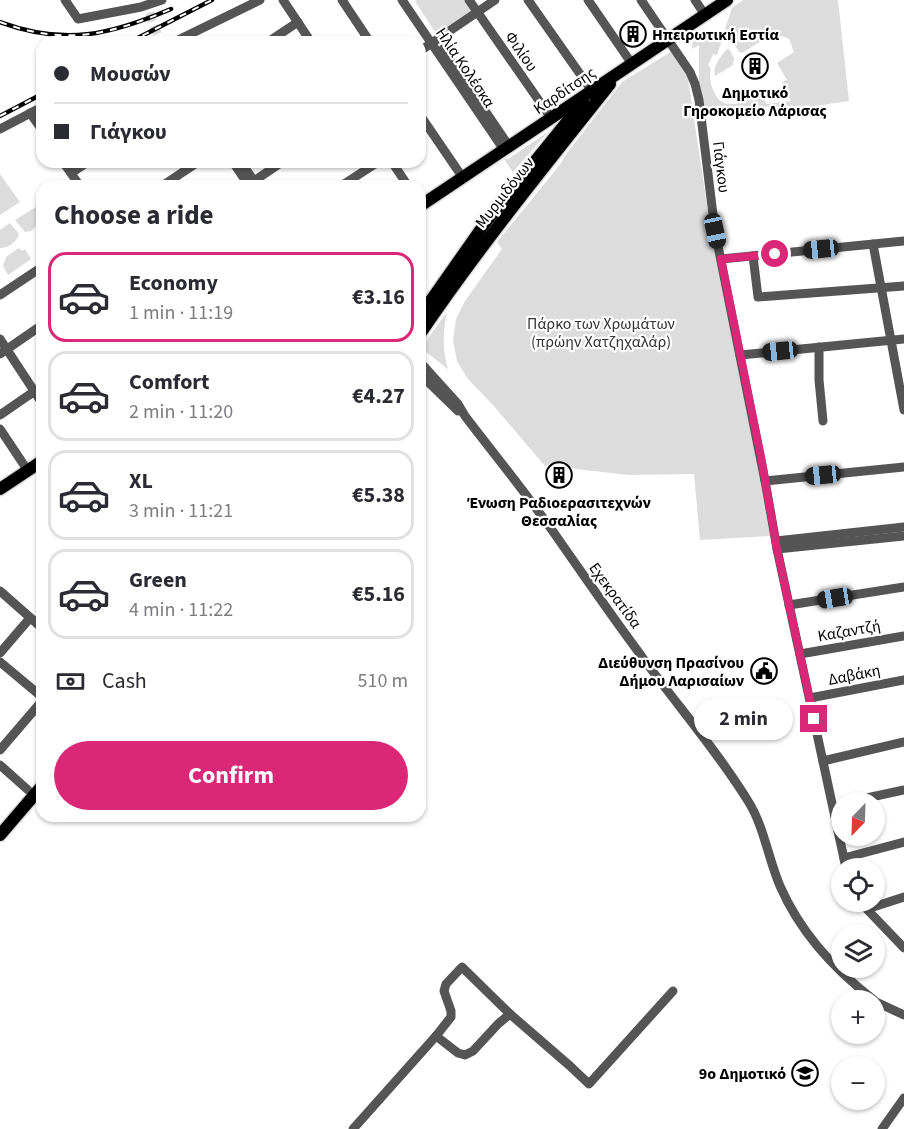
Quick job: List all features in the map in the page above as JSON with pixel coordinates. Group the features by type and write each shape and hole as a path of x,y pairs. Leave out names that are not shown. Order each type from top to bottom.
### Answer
{"main road":[{"name":"Καρδίτσης","path":"426,201 727,0"},
{"name":"Μυρμιδόνων","path":"426,325 496,228 618,73"},
{"name":"Μυρμιδόνων","path":"426,307 486,222 591,91"},
{"path":"0,489 36,465"},
{"path":"0,823 36,781"},
{"path":"0,835 36,793"}],"street":[{"path":"65,0 78,19 139,3 156,1"},
{"path":"186,36 260,0"},
{"path":"283,0 307,36"},
{"path":"342,0 366,36"},
{"name":"Ηλία Κολέσκα","path":"402,0 434,41 507,148"},
{"name":"Ηλία Κολέσκα","path":"410,0 434,41"},
{"name":"Φιλίου","path":"469,0 551,118"},
{"path":"426,47 495,0"},
{"path":"528,0 591,91"},
{"path":"588,0 632,64"},
{"name":"Γιάγκου","path":"641,0 690,72 699,100 715,231 789,605 823,761 833,792"},
{"path":"695,0 705,15"},
{"path":"277,36 298,22"},
{"path":"0,129 36,110"},
{"path":"30,113 36,122"},
{"path":"426,124 463,178"},
{"path":"67,168 76,180"},
{"path":"71,173 79,168"},
{"path":"171,180 189,168"},
{"path":"238,168 248,180"},
{"path":"257,180 274,168"},
{"path":"350,180 369,168"},
{"path":"721,259 904,241"},
{"path":"873,244 904,410"},
{"path":"753,256 758,297 904,286"},
{"path":"0,295 36,271"},
{"path":"4,351 36,329"},
{"path":"0,339 4,351 36,387"},
{"path":"741,355 904,339"},
{"path":"819,347 819,380 824,421"},
{"name":"Εχεκρατίδα","path":"426,369 458,404 748,801 758,822 780,886 796,918 811,940 861,990"},
{"name":"Εχεκρατίδα","path":"426,380 451,406 465,416"},
{"path":"0,414 36,390"},
{"path":"0,429 28,471"},
{"path":"765,481 904,467"},
{"path":"777,545 904,527"},
{"path":"777,545 904,536"},
{"path":"789,605 904,587"},
{"path":"2,596 36,623"},
{"path":"0,653 30,618"},
{"name":"Καζαντζή","path":"800,654 904,636"},
{"path":"0,662 36,694"},
{"name":"Δαβάκη","path":"810,698 904,680"},
{"path":"0,750 36,706"},
{"path":"823,761 904,742"},
{"path":"0,765 28,790"},
{"path":"885,794 904,790"},
{"path":"860,858 904,843"},
{"path":"885,903 904,897"},
{"path":"870,912 904,948"},
{"path":"353,1129 451,1017 444,991 446,984 462,967 510,1014 589,1084 673,991"},
{"name":"Εχεκρατίδα","path":"885,1006 904,1015"},
{"path":"436,1036 458,1053 465,1055 473,1052 510,1014"},
{"path":"882,1129 904,1098"}],"green space":[{"path":"466,0 473,10 437,35 415,1"},
{"path":"743,0 838,0 849,101 815,106 742,107 703,111 699,92 699,45 692,49 693,36 700,32 719,35 722,40 717,55 713,54 708,66 711,68 710,80 713,89 723,103 735,104 760,94 767,104 791,101 782,82 787,80 777,63 794,52 789,39 771,37 742,53 739,52 725,29 732,8"},
{"path":"727,49 734,58 733,65 715,76 716,65"},
{"name":"Πάρκο των Χρωμάτων (πρώην Χατζηχαλάρ)","path":"672,51 685,67 688,79 709,218 770,536 700,540 694,474 629,475 576,469 553,463 545,466 467,378 457,361 453,340 456,319 465,301 502,249 497,242 559,166 622,82"},
{"path":"548,132 513,172 504,159 508,159"},
{"path":"0,174 20,202 0,215"},
{"path":"36,207 36,226 31,231 25,232 15,220"},
{"path":"10,223 19,234 18,237 12,244 0,248 0,230"},
{"path":"19,248 22,251 25,249 31,259 8,275 3,266 6,257"},
{"path":"447,312 444,340 448,369 426,352 426,341"}],"tunnel":[{"path":"145,0 158,36"}],"railway":[{"path":"142,36 212,0"},
{"path":"0,22 46,34 87,34 128,25 171,9"},
{"path":"0,116 36,97"}],"place":[{"name":"Ηπειρωτική Εστία","path":"633,34"},
{"name":"Δημοτικό Γηροκομείο Λάρισας","path":"755,66"},
{"name":"Ένωση Ραδιοερασιτεχνών Θεσσαλίας","path":"559,475"},
{"name":"Διεύθυνση Πρασίνου Δήμου Λαρισαίων","path":"764,671"},
{"name":"9ο Δημοτικό","path":"805,1073"}],"route":[{"path":"775,254 721,259 777,549 814,719"}]}
